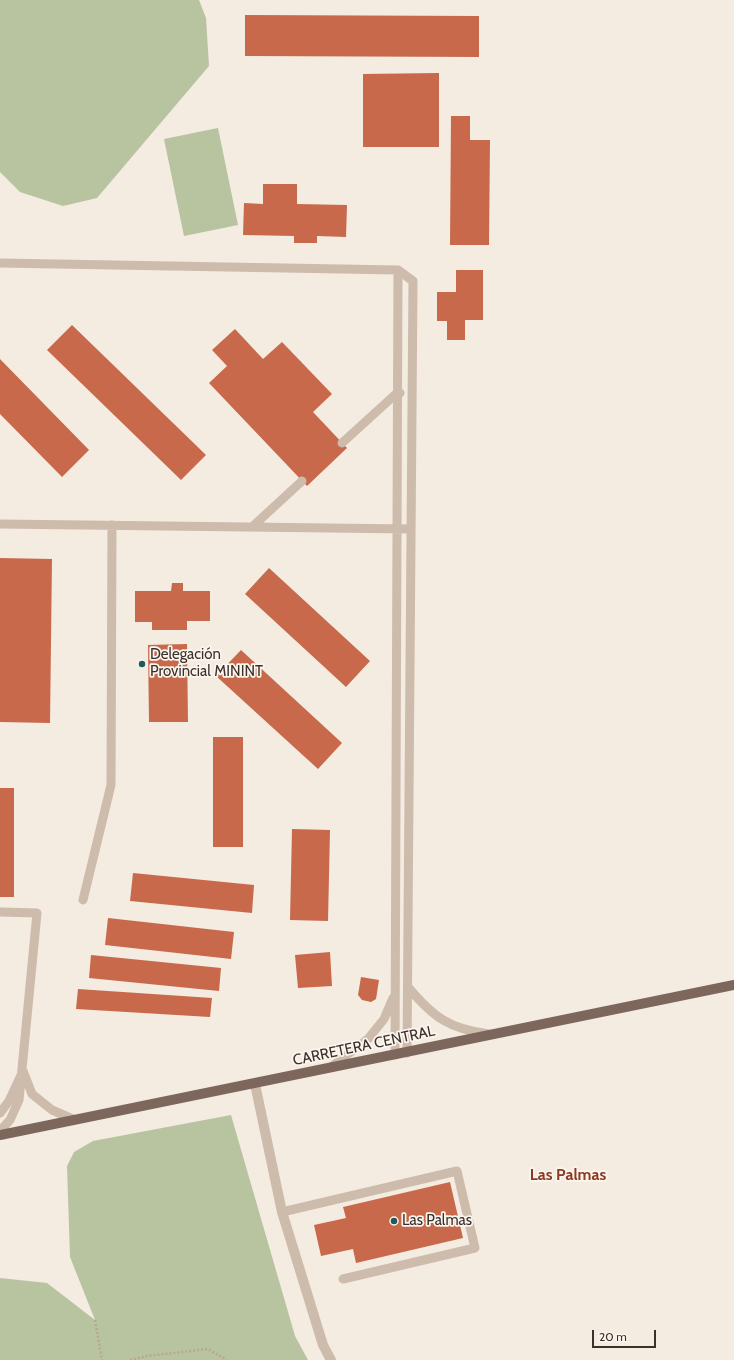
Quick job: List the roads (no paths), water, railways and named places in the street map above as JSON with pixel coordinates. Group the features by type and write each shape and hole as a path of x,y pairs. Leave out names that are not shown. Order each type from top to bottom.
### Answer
{"main road":[{"name":"CARRETERA CENTRAL","path":"0,1135 734,986"}],"street":[{"path":"255,1084 282,1212 323,1345 331,1360"}],"lane":[{"path":"0,262 398,270 413,282 407,1052"},
{"path":"395,1055 398,270"},
{"path":"342,443 397,393 412,392"},
{"path":"252,527 302,481"},
{"path":"0,524 411,529"},
{"path":"83,900 111,785 112,525"},
{"path":"0,912 37,913 23,1071 19,1100 10,1120 0,1131"},
{"path":"408,987 424,1007 448,1024 474,1032 496,1034"},
{"path":"329,1068 368,1039 384,1019 395,993"},
{"path":"0,1113 9,1101 23,1071"},
{"path":"23,1071 32,1094 52,1110 75,1120"},
{"path":"282,1212 457,1171 475,1248 343,1279"}],"place":[{"name":"Delegación Provincial MININT","path":"142,664"},
{"name":"Las Palmas","path":"394,1221"}],"district":[{"name":"Las Palmas","path":"568,1175"}]}
